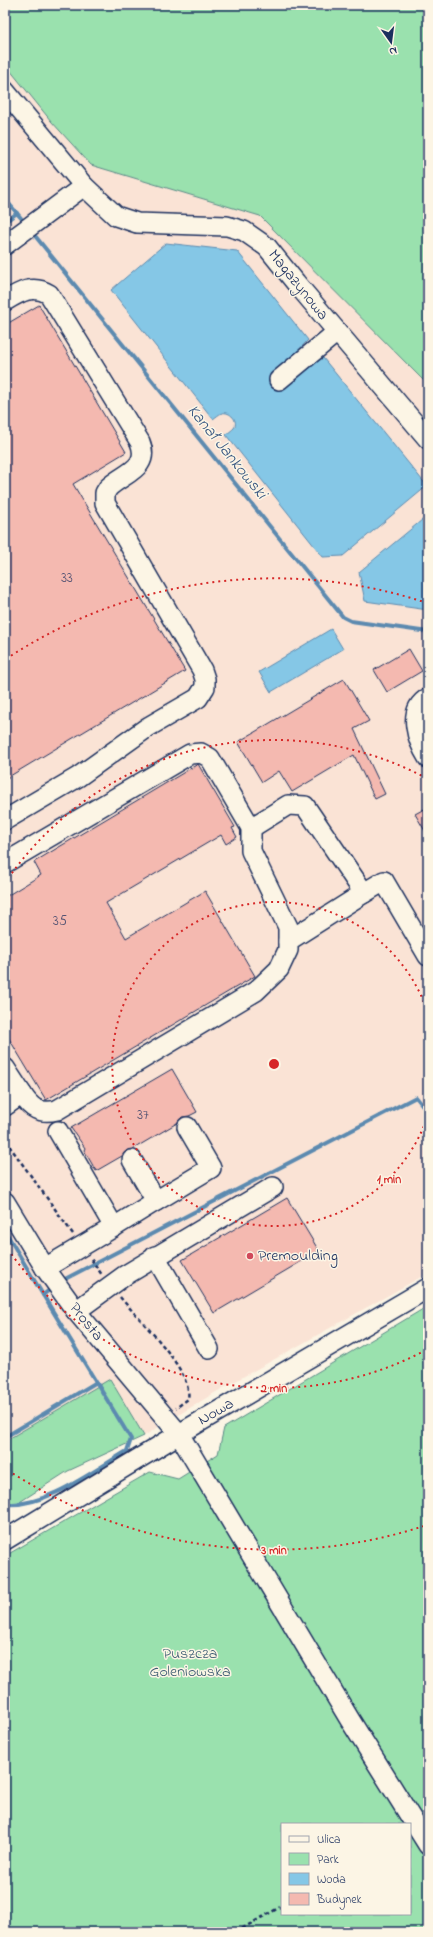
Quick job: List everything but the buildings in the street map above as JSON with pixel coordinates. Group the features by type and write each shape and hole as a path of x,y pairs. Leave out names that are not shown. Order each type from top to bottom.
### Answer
{"street":[{"name":"Magazynowa","path":"5,91 84,186 116,216 137,223 228,226 244,232 267,247 428,439"},
{"path":"5,245 84,186"},
{"path":"5,301 23,291 28,290 42,290 50,294 140,442 143,450 142,462 108,488 105,493 105,503 202,670 205,679 205,687 198,698 148,727 78,777 5,820"},
{"path":"279,380 337,332"},
{"path":"428,698 417,711 415,721 417,735 428,758"},
{"path":"5,863 190,754 201,753 210,758 251,828 251,851 288,927 288,950 279,969 256,991 57,1110 48,1112 36,1110 28,1103 5,1068"},
{"path":"251,828 288,805 305,806 364,893"},
{"path":"288,941 384,881 428,956"},
{"path":"5,1106 22,1094"},
{"path":"45,1268 211,1168 187,1127"},
{"path":"58,1131 114,1227"},
{"path":"132,1160 156,1202"},
{"path":"76,1312 124,1276 155,1256 273,1187"},
{"name":"Prosta","path":"5,1202 45,1268 76,1312 179,1434 350,1720 428,1845"},
{"path":"155,1256 209,1349"},
{"name":"Nowa","path":"5,1540 179,1434 428,1288"}],"path":[{"path":"236,1932 281,1907"}],"shaded area":[{"path":"5,64 51,121 91,165 260,216 428,385 428,1273 216,1392 144,1436 110,1380 5,1441"}],"green space":[{"path":"5,5 428,5 428,385 260,216 91,165 51,121 5,64"},
{"name":"Puszcza Goleniowska","path":"428,1306 428,1932 5,1932 5,1556 150,1472 178,1479 218,1454 224,1428"},
{"path":"110,1379 144,1436 68,1471 15,1505 5,1501 5,1441"}],"water":[{"path":"166,243 237,251 308,340 274,377 281,385 323,358 427,486 343,556 323,557 226,435 234,428 235,420 233,417 222,413 213,419 111,290"},
{"path":"428,515 428,610 365,601 359,572"},
{"path":"331,629 343,649 271,692 259,672"}],"waterway":[{"name":"Kanał Jankowski","path":"5,199 21,218"},
{"path":"5,222 17,213"},
{"name":"Kanał Jankowski","path":"36,237 343,617 351,621 428,632"},
{"path":"65,1279 416,1097 428,1112"},
{"path":"5,1231 43,1295"},
{"path":"5,1504 20,1504 36,1500 52,1494 84,1478 127,1451 131,1439 43,1295 48,1291"},
{"path":"5,1437 95,1383"}],"place":[{"name":"Premoulding","path":"250,1256"}]}
